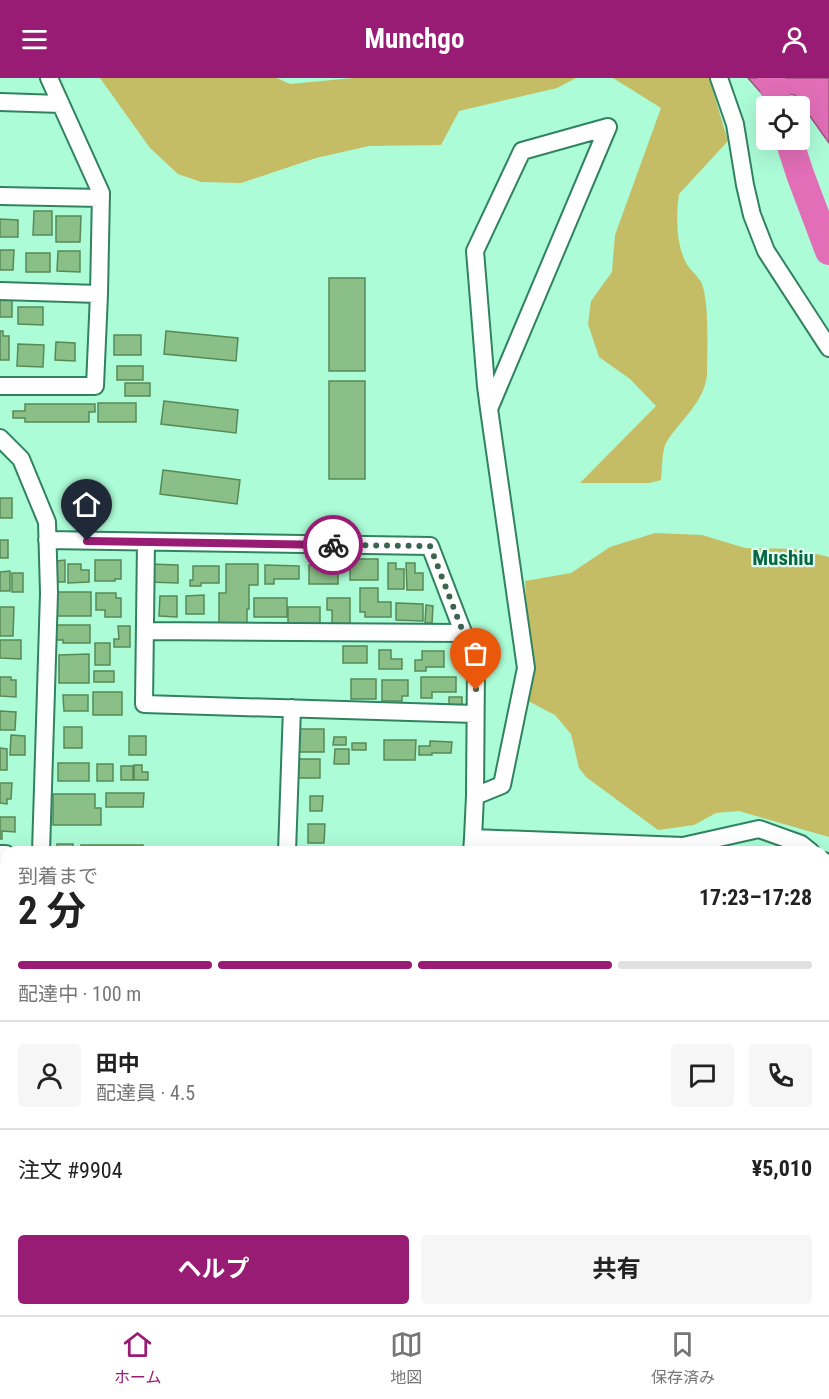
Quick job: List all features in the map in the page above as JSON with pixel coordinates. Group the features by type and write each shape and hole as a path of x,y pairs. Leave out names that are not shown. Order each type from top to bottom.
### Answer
{"street":[{"path":"0,386 94,386 101,193 49,78"},
{"path":"719,78 735,124 750,205 766,251 829,348"},
{"path":"0,102 61,104"},
{"path":"475,796 501,785 526,668 489,409 486,386 475,251 522,151 608,127 489,409"},
{"path":"0,196 101,198"},
{"path":"0,291 99,294"},
{"path":"0,438 21,459 47,522 49,593 40,846"},
{"path":"47,540 430,546 476,666 475,796 472,845 682,846 759,829 804,846"},
{"path":"146,542 144,704 475,714"},
{"path":"145,631 464,633"},
{"path":"287,846 292,708"}],"shaded area":[{"path":"100,78 277,78 290,84 353,78 576,78 557,88 459,111 441,145 369,146 316,158 241,183 201,182 178,174 150,148"},
{"path":"613,78 709,78 728,141 679,194 677,220 680,247 686,263 701,282 706,301 707,375 696,403 666,443 661,480 649,483 580,483 656,406 630,379 599,357 588,324 591,301 612,272 615,235 661,108"},
{"path":"748,78 829,78 829,143 810,116 810,96 787,94 764,96"},
{"path":"655,533 702,535 745,548 795,549 829,557 829,837 739,811 716,813 694,825 658,830 586,777 579,768 571,734 555,715 526,700 531,666 525,581 571,573 610,547"}],"building":[{"path":"34,211 52,211 52,235 33,235"},
{"path":"56,216 81,216 80,242 56,242"},
{"path":"0,219 18,220 18,237 0,237"},
{"path":"0,250 14,250 13,270 0,270"},
{"path":"58,251 80,251 80,272 57,271"},
{"path":"26,253 50,253 50,272 26,272"},
{"path":"329,278 365,278 365,371 329,371"},
{"path":"0,299 12,300 12,317 0,317"},
{"path":"18,307 43,307 43,325 18,324"},
{"path":"0,331 3,331 3,336 9,336 9,360 0,360"},
{"path":"166,331 238,338 236,361 164,354"},
{"path":"114,335 141,335 141,355 114,355"},
{"path":"56,342 75,343 75,361 55,360"},
{"path":"18,344 44,345 43,367 17,366"},
{"path":"117,366 143,366 143,380 117,380"},
{"path":"329,381 365,381 365,479 329,479"},
{"path":"125,383 150,383 150,396 125,396"},
{"path":"164,401 238,410 236,433 161,424"},
{"path":"98,403 136,403 136,422 98,422"},
{"path":"25,404 95,404 95,412 89,412 89,422 25,422 25,418 13,418 13,411 25,411"},
{"path":"163,470 240,480 237,504 160,494"},
{"path":"0,498 12,498 12,518 0,518"},
{"path":"0,540 8,540 8,558 0,558"},
{"path":"350,559 378,559 378,580 350,580"},
{"path":"65,560 65,582 57,582 57,561"},
{"path":"95,560 121,560 121,579 95,581"},
{"path":"388,563 396,563 396,569 404,569 404,589 388,589"},
{"path":"406,563 415,563 415,573 423,573 423,590 407,590"},
{"path":"68,564 81,564 81,570 89,570 89,582 68,583"},
{"path":"148,564 178,565 178,583 148,582"},
{"path":"226,564 258,564 258,585 249,585 247,624 219,624 219,593 226,593"},
{"path":"265,565 299,566 299,579 274,579 274,584 265,584"},
{"path":"309,565 338,565 338,584 309,584"},
{"path":"193,566 219,566 219,583 201,583 201,586 190,586 190,580 193,580"},
{"path":"10,571 10,591 0,591 0,572"},
{"path":"12,573 23,573 23,592 12,592"},
{"path":"360,588 378,588 378,602 391,602 391,617 365,617 365,612 360,612"},
{"path":"57,592 91,592 91,616 57,616"},
{"path":"96,593 116,593 116,598 121,598 121,617 105,617 105,610 96,610"},
{"path":"204,595 204,614 186,614 186,596"},
{"path":"160,596 177,596 177,617 159,616"},
{"path":"254,598 287,598 287,617 254,617"},
{"path":"327,598 350,598 350,624 332,623 332,610 327,610"},
{"path":"396,603 423,604 423,621 396,620"},
{"path":"426,605 433,606 432,623 425,623"},
{"path":"0,607 14,607 13,636 0,636"},
{"path":"288,607 320,607 320,627 288,626"},
{"path":"56,625 90,625 90,643 63,643 63,640 56,640"},
{"path":"118,626 130,626 130,647 114,647 114,639 119,639"},
{"path":"0,640 21,640 21,659 0,658"},
{"path":"95,643 110,643 110,665 95,665"},
{"path":"343,646 367,646 367,663 343,663"},
{"path":"379,650 391,650 391,659 402,659 402,669 379,669"},
{"path":"422,651 444,651 444,667 426,667 426,671 415,671 415,660 422,660"},
{"path":"89,654 89,683 59,683 59,655"},
{"path":"94,671 114,671 114,682 94,682"},
{"path":"0,677 11,677 11,680 16,680 16,697 0,696"},
{"path":"421,677 456,677 456,692 432,692 432,698 421,698"},
{"path":"351,679 376,679 376,699 351,699"},
{"path":"382,680 408,680 408,696 402,696 402,701 382,701"},
{"path":"93,692 122,692 122,715 93,715"},
{"path":"63,695 88,695 88,711 64,711"},
{"path":"449,697 462,697 462,709 449,709"},
{"path":"0,711 16,712 15,730 0,730"},
{"path":"64,727 82,727 82,748 64,748"},
{"path":"295,729 324,729 324,752 295,752"},
{"path":"11,735 25,736 25,755 10,755"},
{"path":"129,736 146,736 146,755 129,755"},
{"path":"334,737 346,737 346,745 333,745"},
{"path":"384,740 416,740 415,760 384,760"},
{"path":"430,741 452,742 451,753 419,755 419,746 430,746"},
{"path":"352,743 366,743 366,750 352,750"},
{"path":"0,748 7,749 7,770 0,770"},
{"path":"335,749 349,749 349,764 334,764"},
{"path":"295,759 320,759 320,778 295,778"},
{"path":"58,763 89,763 89,781 58,781"},
{"path":"97,764 113,764 113,781 97,781"},
{"path":"134,765 142,765 142,772 148,772 148,780 134,780"},
{"path":"121,766 133,766 133,780 121,780"},
{"path":"0,783 12,783 11,799 7,799 7,804 0,803"},
{"path":"106,793 144,793 143,807 106,807"},
{"path":"53,794 95,794 95,808 101,808 101,825 53,825"},
{"path":"310,796 323,796 322,811 310,811"},
{"path":"0,817 15,817 15,832 2,831 2,839 0,839"},
{"path":"308,824 325,824 324,843 308,843"},
{"path":"57,844 73,844 73,846 57,846"},
{"path":"81,845 143,845 143,846"}],"waterway":[{"path":"771,78 776,96"},
{"path":"792,150 829,251"}],"way so far":[{"path":"333,545 430,546 476,666 476,690"}],"district":[{"name":"Mushiu","path":"783,558"}],"route":[{"path":"87,541 333,545"}]}
